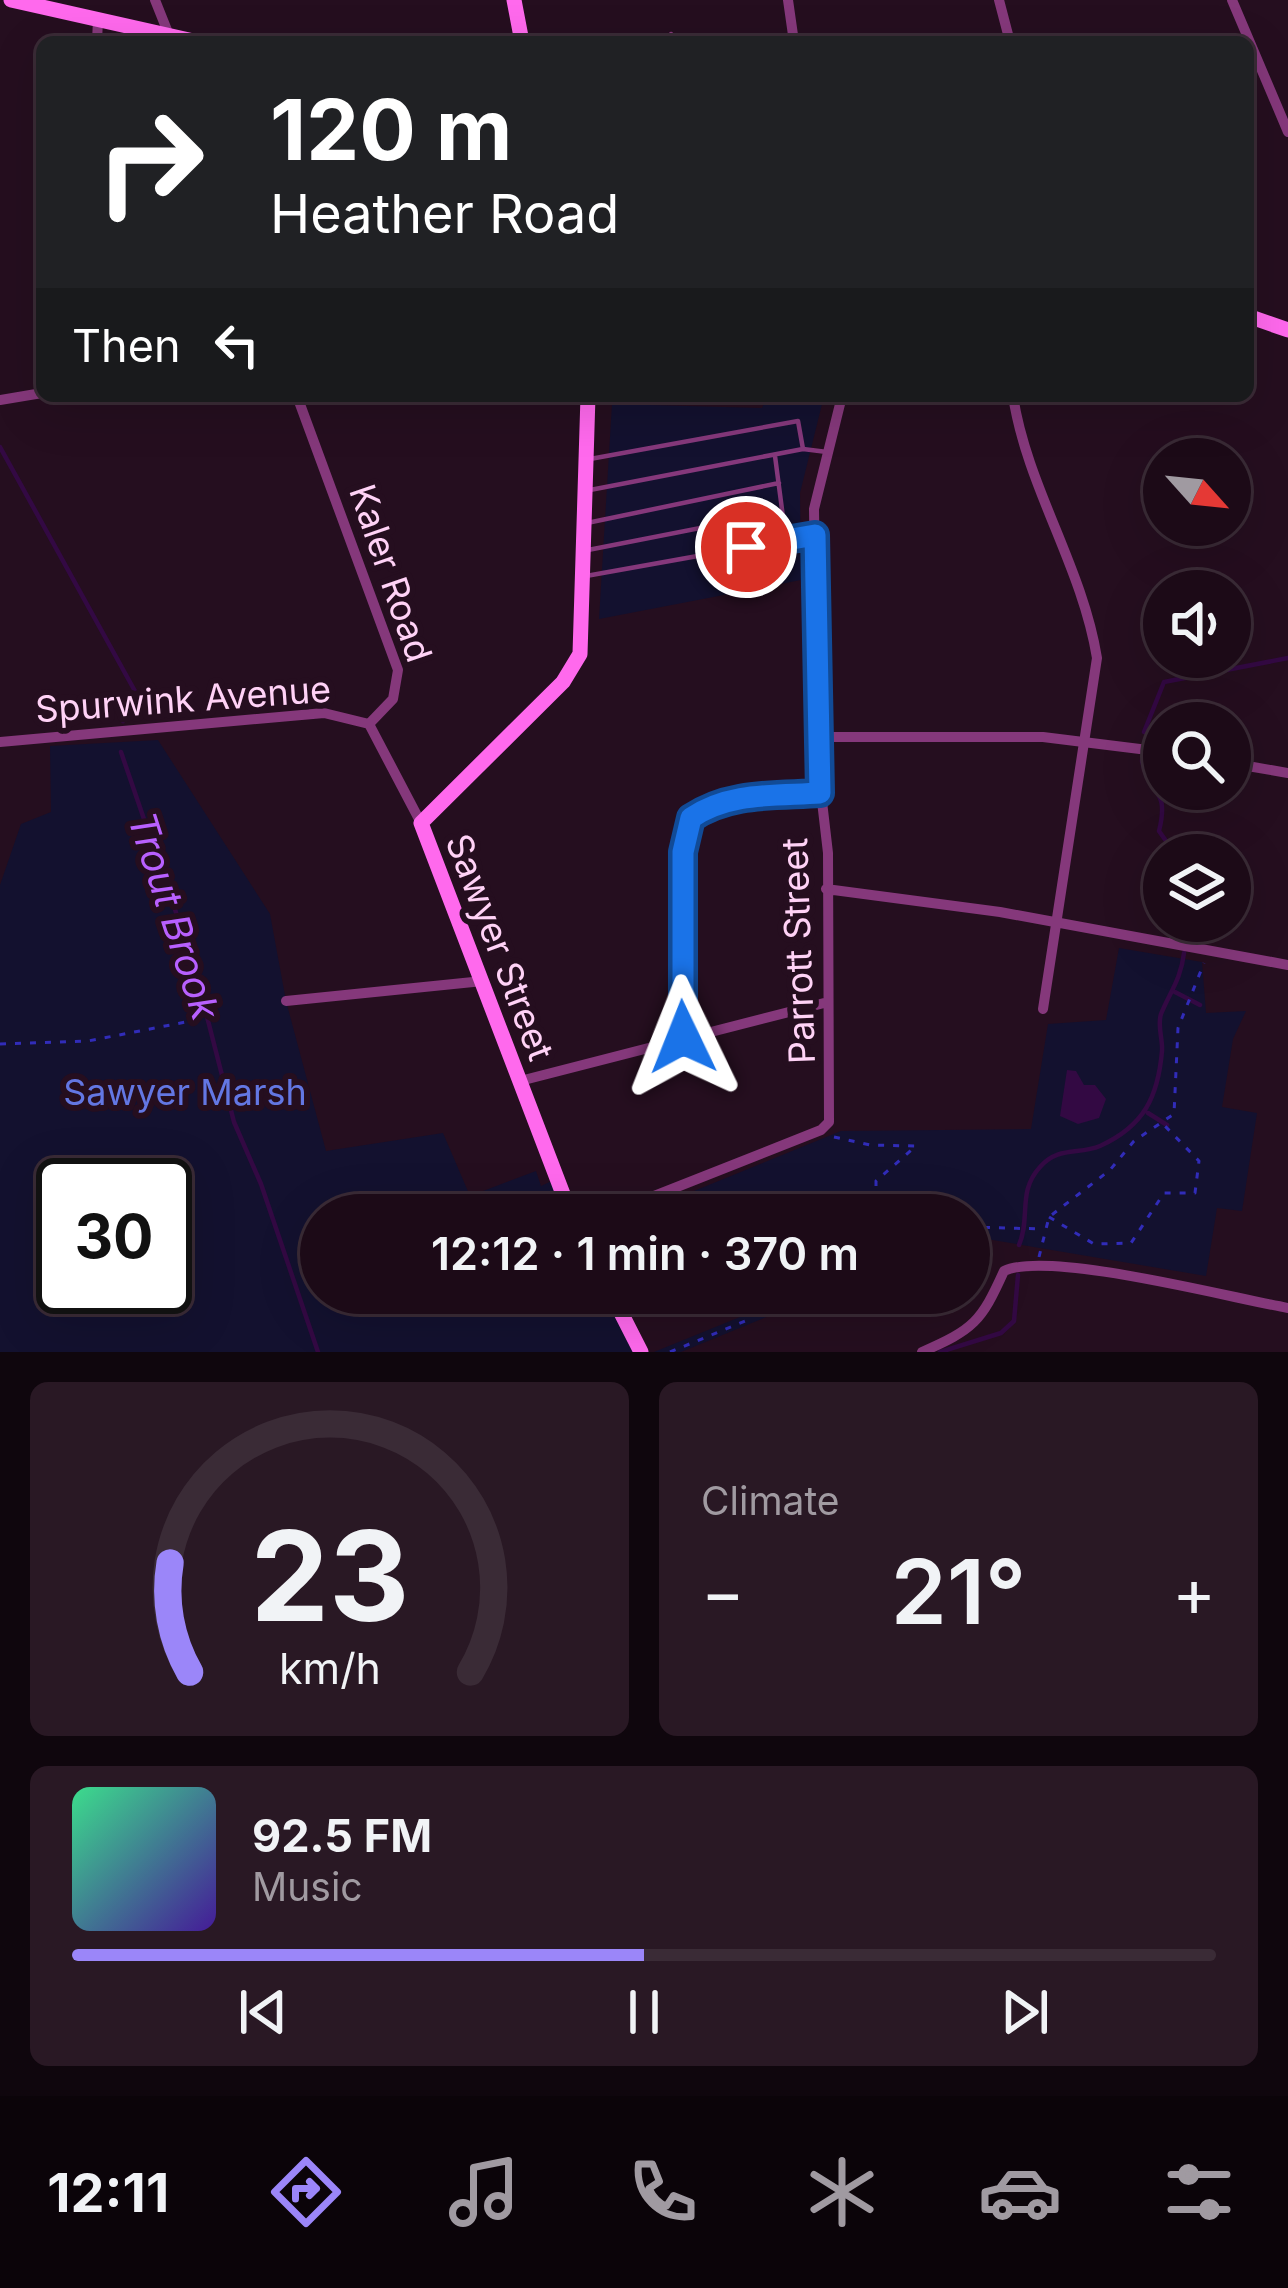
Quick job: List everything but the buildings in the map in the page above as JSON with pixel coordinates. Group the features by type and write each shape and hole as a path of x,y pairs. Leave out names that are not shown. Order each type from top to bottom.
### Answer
{"street":[{"path":"11,0 173,36"},
{"path":"155,0 169,35"},
{"path":"514,0 520,36"},
{"path":"788,0 793,36"},
{"path":"999,0 1008,36"},
{"path":"1232,0 1247,36"},
{"path":"97,36 98,19"},
{"path":"1254,52 1288,132"},
{"path":"1254,318 1288,330"},
{"path":"0,400 36,394"},
{"name":"Kaler Road","path":"299,402 398,670 393,699 369,724"},
{"name":"Sawyer Street","path":"564,1194 421,823 570,674 582,644 588,402"},
{"name":"Parrott Street","path":"821,1130 829,1122 832,1099 815,535 817,487 840,402"},
{"path":"1014,402 1023,439 1089,609 1097,658 1043,1009"},
{"name":"Spurwink Avenue","path":"0,742 324,713 369,724"},
{"path":"369,724 421,823"},
{"path":"819,736 913,733 1085,739 1143,749"},
{"path":"1251,767 1288,773"},
{"path":"683,1037 683,852 691,818 713,803 820,793"},
{"path":"826,889 1288,964"},
{"path":"286,1001 483,981"},
{"path":"520,1081 828,1002"},
{"path":"659,1194 821,1130"},
{"path":"922,1352 969,1330 984,1316 1004,1271 1038,1265 1288,1308"},
{"path":"621,1314 640,1352"}],"lane":[{"path":"590,459 798,422 803,449"},
{"path":"589,490 803,449 826,452"},
{"path":"775,455 786,540"},
{"path":"587,523 779,483"},
{"path":"586,550 782,512"},
{"path":"586,576 815,535"}],"path":[{"path":"1038,1265 1049,1217 1071,1205 1172,1117 1178,1028 1208,953"},
{"path":"0,1044 88,1040 191,1021"},
{"path":"1049,1217 1094,1244 1131,1243 1164,1193 1195,1193 1199,1162 1161,1122"},
{"path":"821,1130 870,1145 916,1146 876,1181 876,1194"},
{"path":"990,1229 1043,1229"},
{"path":"990,1269 1004,1271"},
{"path":"670,1352 753,1314"}],"green space":[{"path":"764,402 823,402 800,493 801,580 599,619 612,404 762,408"},
{"name":"Sawyer Marsh","path":"158,740 270,914 286,1001 326,1151 443,1133 469,1194 300,1194 300,1314 621,1314 640,1352 0,1352 0,885 21,824 51,812 50,746"},
{"path":"1119,948 1202,962 1206,1013 1246,1011 1233,1039 1222,1107 1257,1113 1242,1211 1217,1208 1206,1276 990,1240 990,1194 686,1194 841,1131 1031,1129 1048,1024 1106,1020"},
{"path":"536,1171 541,1186 556,1179 562,1194 475,1194"},
{"path":"745,1315 771,1315 681,1352 654,1352"}],"shaded area":[{"path":"1067,1070 1076,1071 1084,1085 1095,1085 1106,1099 1099,1118 1078,1124 1060,1116"}],"waterway":[{"name":"Trout Brook","path":"0,447 141,702 123,721"},
{"name":"Trout Brook","path":"1156,702 1164,682 1288,658"},
{"name":"Trout Brook","path":"121,752 193,962 234,1122 261,1184 318,1352"},
{"name":"Trout Brook","path":"1142,761 1160,798 1161,834"},
{"name":"Trout Brook","path":"1019,1245 1026,1195 1040,1167 1054,1156 1092,1149 1115,1138 1146,1108 1160,1067 1161,1014 1184,953"},
{"path":"1175,992 1200,1005"},
{"path":"1148,1113 1167,1125"},
{"name":"Trout Brook","path":"940,1352 1001,1333 1014,1321 1018,1275"}],"route":[{"path":"683,1037 683,852 691,818 713,803 820,793 815,535 746,547"}]}
